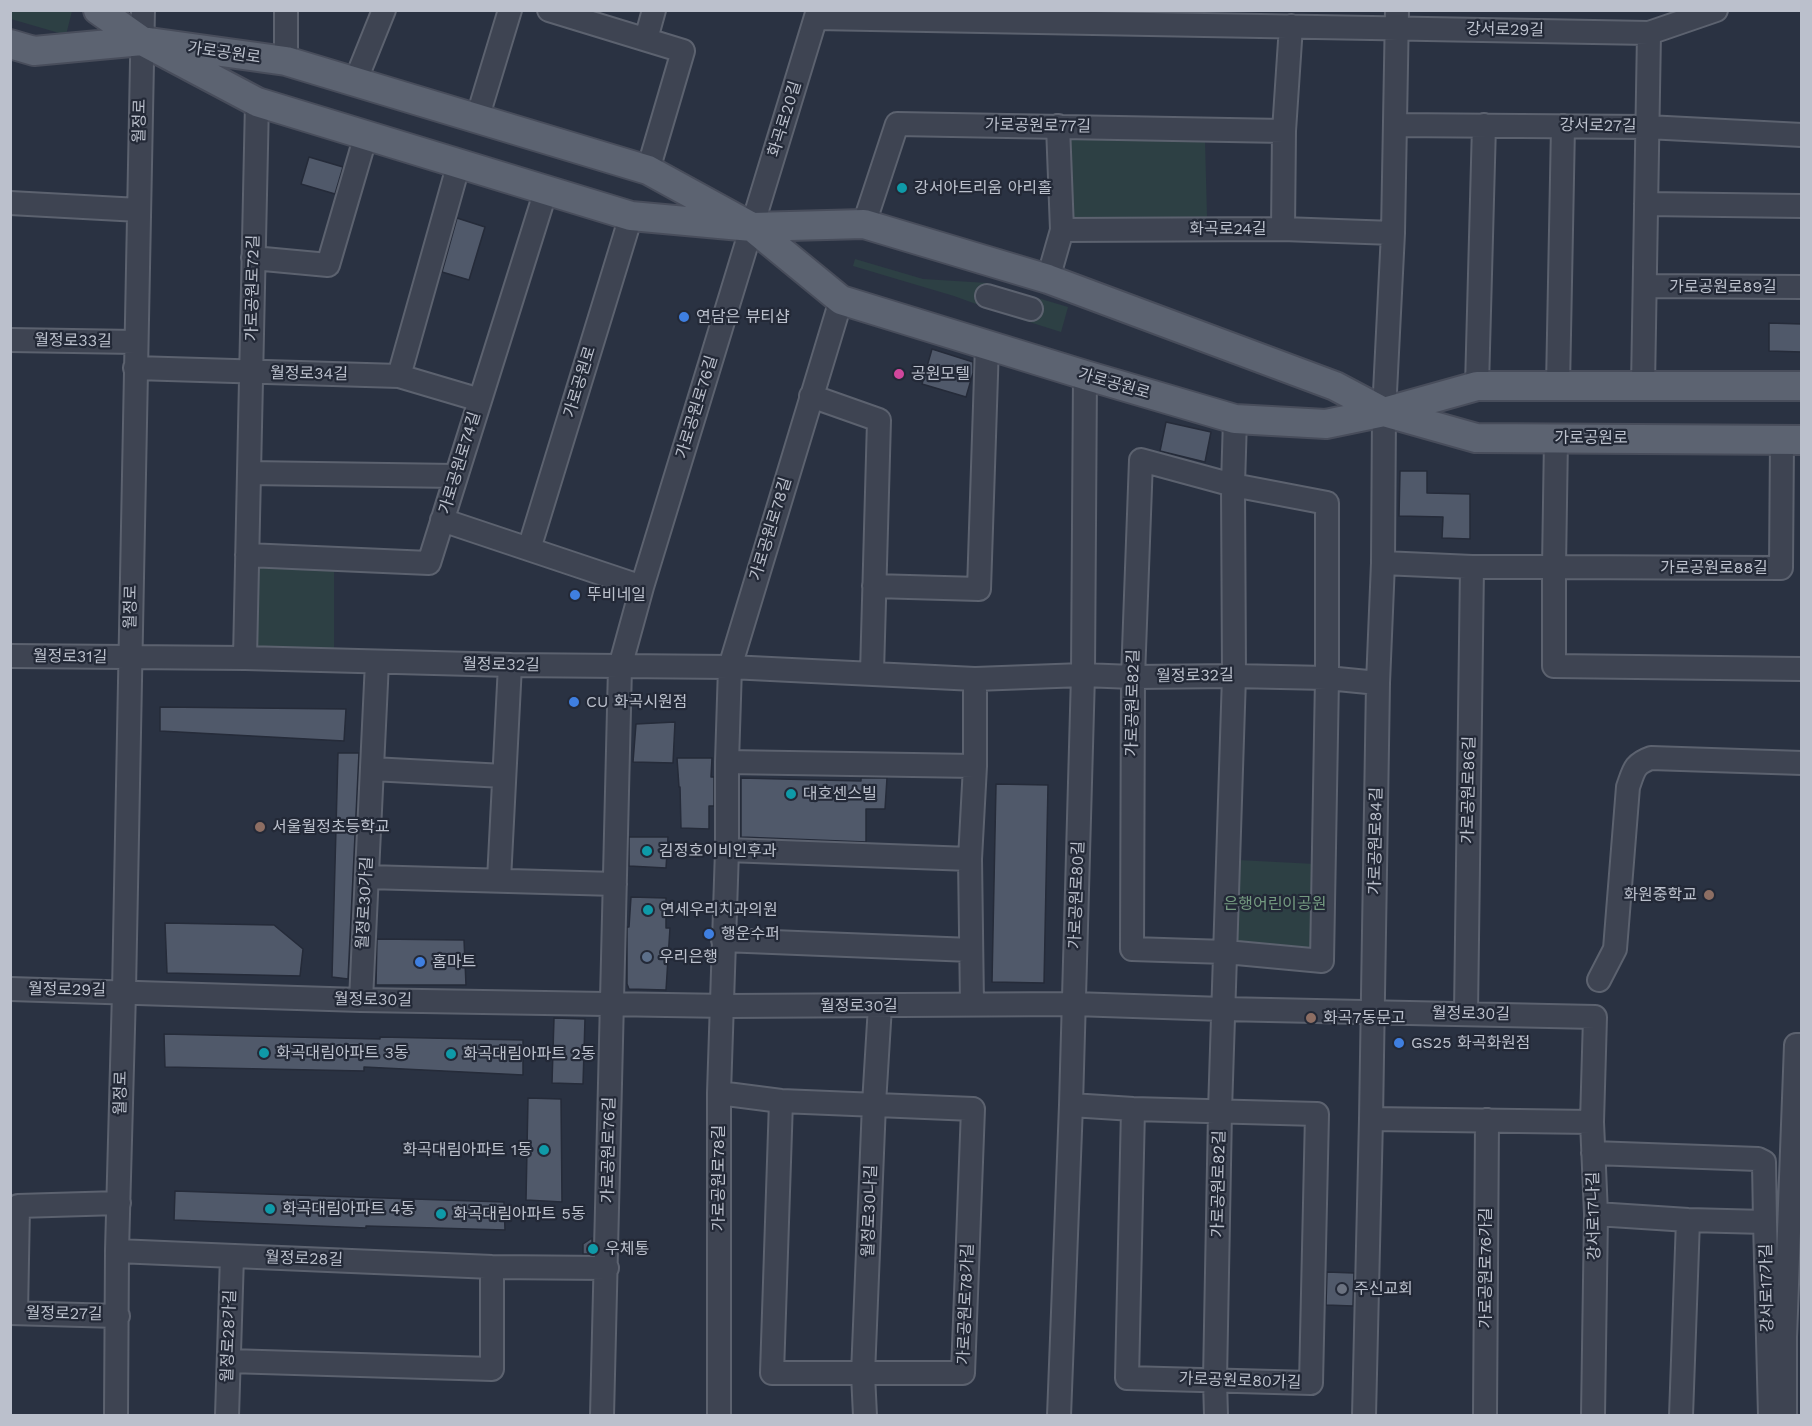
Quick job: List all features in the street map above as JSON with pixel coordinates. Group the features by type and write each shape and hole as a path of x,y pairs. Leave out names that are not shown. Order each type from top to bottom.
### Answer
{"main road":[{"path":"17,47 68,45 80,40 90,24 85,10"},
{"name":"가로공원로","path":"98,10 142,41 256,102 631,216 752,227 864,224 1035,302 1335,386 1384,412 1476,438 1792,440"},
{"name":"가로공원로","path":"17,47 142,41 285,61 648,170 752,227 841,300 1235,419 1326,424 1384,412 1477,386 1802,386"},
{"path":"256,102 236,86 230,72 235,67 248,62 285,61"}],"street":[{"name":"월정로","path":"116,1416 117,1251 142,10"},
{"path":"285,61 286,10"},
{"path":"355,82 384,10"},
{"path":"477,119 510,10"},
{"path":"549,10 683,51 648,170 681,195 681,206 676,212 666,215 631,216"},
{"path":"646,39 654,10"},
{"name":"강서로29길","path":"812,17 1291,26 1397,19 1649,33 1716,10"},
{"name":"화곡로20길","path":"752,227 812,17"},
{"path":"1384,412 1393,233 1397,19"},
{"path":"1283,229 1284,130 1291,26"},
{"name":"가로공원로89길","path":"1643,386 1649,33"},
{"name":"가로공원로72길","path":"245,658 256,102"},
{"name":"가로공원로77길","path":"864,224 897,124 1284,130"},
{"name":"강서로27길","path":"1395,124 1647,127 1802,135"},
{"path":"1477,386 1484,125"},
{"path":"987,296 1035,302 1062,230 1058,126"},
{"path":"1558,386 1563,126"},
{"path":"253,258 328,266 366,135"},
{"path":"399,376 459,163"},
{"name":"가로공원로74길","path":"247,555 429,563 546,190"},
{"path":"10,203 138,210"},
{"path":"1646,204 1802,206"},
{"name":"가로공원로","path":"529,549 631,216"},
{"name":"가로공원로76길","path":"602,1416 621,667 642,587 752,227"},
{"name":"화곡로24길","path":"1062,230 1283,229 1393,233"},
{"name":"가로공원로89길","path":"1645,286 1802,287"},
{"name":"가로공원로78길","path":"719,1416 719,1093 730,667 841,300"},
{"name":"월정로33길","path":"10,340 136,342"},
{"path":"874,586 979,590 987,345"},
{"name":"월정로34길","path":"135,368 399,376 480,400"},
{"name":"가로공원로80길","path":"1059,1416 1071,1105 1083,675 1085,375"},
{"path":"811,396 879,420 872,673"},
{"name":"가로공원로84길","path":"1364,1416 1378,683 1383,563 1384,412"},
{"name":"가로공원로82길","path":"1216,1416 1220,1111 1234,676 1235,419"},
{"path":"1556,438 1554,666 1802,669"},
{"name":"가로공원로88길","path":"1554,567 1781,568 1792,440"},
{"name":"가로공원로82길","path":"1141,459 1233,484 1327,503 1327,678 1322,961 1226,952 1132,949 1133,677 1141,459"},
{"path":"249,473 456,476"},
{"path":"442,520 642,587"},
{"path":"1383,563 1472,567 1554,567"},
{"name":"가로공원로86길","path":"1466,1013 1472,567"},
{"name":"월정로31길","path":"10,656 130,658"},
{"name":"월정로32길","path":"130,658 245,658 510,666 730,667 975,679 1083,675 1234,676 1327,678 1378,683"},
{"name":"월정로30가길","path":"361,1000 377,662"},
{"path":"499,880 510,666"},
{"path":"972,1004 970,860 975,766 975,679"},
{"path":"1599,980 1615,949 1628,787 1633,772 1640,762 1651,758 1802,763"},
{"path":"727,762 975,766"},
{"path":"372,769 504,776"},
{"path":"727,850 970,860"},
{"path":"366,877 615,884"},
{"path":"723,940 971,950"},
{"name":"월정로29길","path":"10,989 124,992"},
{"name":"월정로30길","path":"124,992 361,1000 722,1005 1074,1004 1595,1017"},
{"name":"월정로30나길","path":"865,1416 863,1374 880,1006"},
{"name":"강서로17나길","path":"1593,1416 1596,1214 1592,1122 1595,1017"},
{"path":"1785,1416 1785,1337 1796,1045 1802,1045"},
{"name":"가로공원로78가길","path":"719,1093 781,1101 973,1109 963,1373 772,1373 781,1101"},
{"name":"가로공원로80가길","path":"1071,1105 1317,1114 1311,1383 1127,1378 1133,1109"},
{"path":"1371,1119 1592,1122"},
{"name":"가로공원로76가길","path":"1485,1416 1487,1120"},
{"path":"1593,1153 1764,1162 1765,1222"},
{"path":"13,1313 18,1206 119,1203"},
{"name":"강서로17가길","path":"1596,1214 1765,1222 1770,1416"},
{"path":"1680,1416 1688,1220"},
{"name":"월정로28길","path":"117,1251 492,1267 607,1268"},
{"name":"월정로28가길","path":"227,1416 232,1256"},
{"path":"229,1361 492,1369 492,1267"},
{"name":"월정로27길","path":"13,1313 118,1316"}],"green space":[{"path":"10,11 72,11 66,35 11,19"},
{"path":"1070,137 1205,140 1207,217 1069,222"},
{"path":"855,259 923,279 987,283 1068,307 1061,332 954,296 853,266"},
{"path":"252,562 334,564 334,652 251,650"},
{"name":"은행어린이공원","path":"1238,860 1315,864 1312,951 1236,944"}],"building":[{"path":"309,157 343,167 335,194 301,184"},
{"path":"457,218 485,227 469,280 442,272"},
{"path":"1769,323 1802,324 1802,352 1769,351"},
{"path":"932,349 973,362 973,373 966,397 922,384"},
{"path":"1166,422 1211,432 1205,462 1160,451"},
{"path":"1400,471 1427,471 1427,493 1470,494 1470,539 1442,538 1443,517 1399,516"},
{"path":"160,707 346,709 344,741 160,731"},
{"path":"675,722 673,763 633,762 636,724"},
{"path":"338,753 359,753 348,979 332,977"},
{"path":"677,758 712,758 714,806 709,806 709,829 681,828"},
{"path":"741,778 861,781 861,778 887,778 885,809 866,809 866,842 741,837"},
{"path":"996,784 1048,785 1044,983 992,982"},
{"name":"김정호이비인후과","path":"629,837 668,837 666,868 629,866"},
{"path":"631,897 666,898 666,928 670,928 666,990 629,989 627,984 627,927 629,927"},
{"path":"165,923 274,925 303,949 300,976 167,973"},
{"name":"홈마트","path":"377,939 464,940 466,985 376,985"},
{"path":"554,1018 585,1019 583,1084 552,1083"},
{"path":"164,1034 523,1040 523,1075 364,1067 364,1071 165,1067"},
{"name":"화곡대림아파트 1동","path":"528,1098 561,1099 562,1202 526,1200"},
{"path":"175,1191 504,1202 505,1230 366,1226 366,1228 174,1220"},
{"path":"592,1238 592,1254 583,1254 583,1244"},
{"path":"1327,1272 1354,1273 1353,1306 1326,1305"}],"place":[{"name":"강서아트리움 아리홀","path":"902,188"},
{"name":"연담은 뷰티샵","path":"684,317"},
{"name":"공원모텔","path":"899,374"},
{"name":"뚜비네일","path":"575,595"},
{"name":"CU 화곡시원점","path":"574,702"},
{"name":"대호센스빌","path":"791,794"},
{"name":"서울월정초등학교","path":"260,827"},
{"name":"김정호이비인후과","path":"647,851"},
{"name":"화원중학교","path":"1709,895"},
{"name":"연세우리치과의원","path":"648,910"},
{"name":"행운수퍼","path":"709,934"},
{"name":"우리은행","path":"647,957"},
{"name":"홈마트","path":"420,962"},
{"name":"화곡7동문고","path":"1311,1018"},
{"name":"GS25 화곡화원점","path":"1399,1043"},
{"name":"화곡대림아파트 3동","path":"264,1053"},
{"name":"화곡대림아파트 2동","path":"451,1054"},
{"name":"화곡대림아파트 1동","path":"544,1150"},
{"name":"화곡대림아파트 4동","path":"270,1209"},
{"name":"화곡대림아파트 5동","path":"441,1214"},
{"name":"우체통","path":"593,1249"},
{"name":"주신교회","path":"1342,1289"}]}
